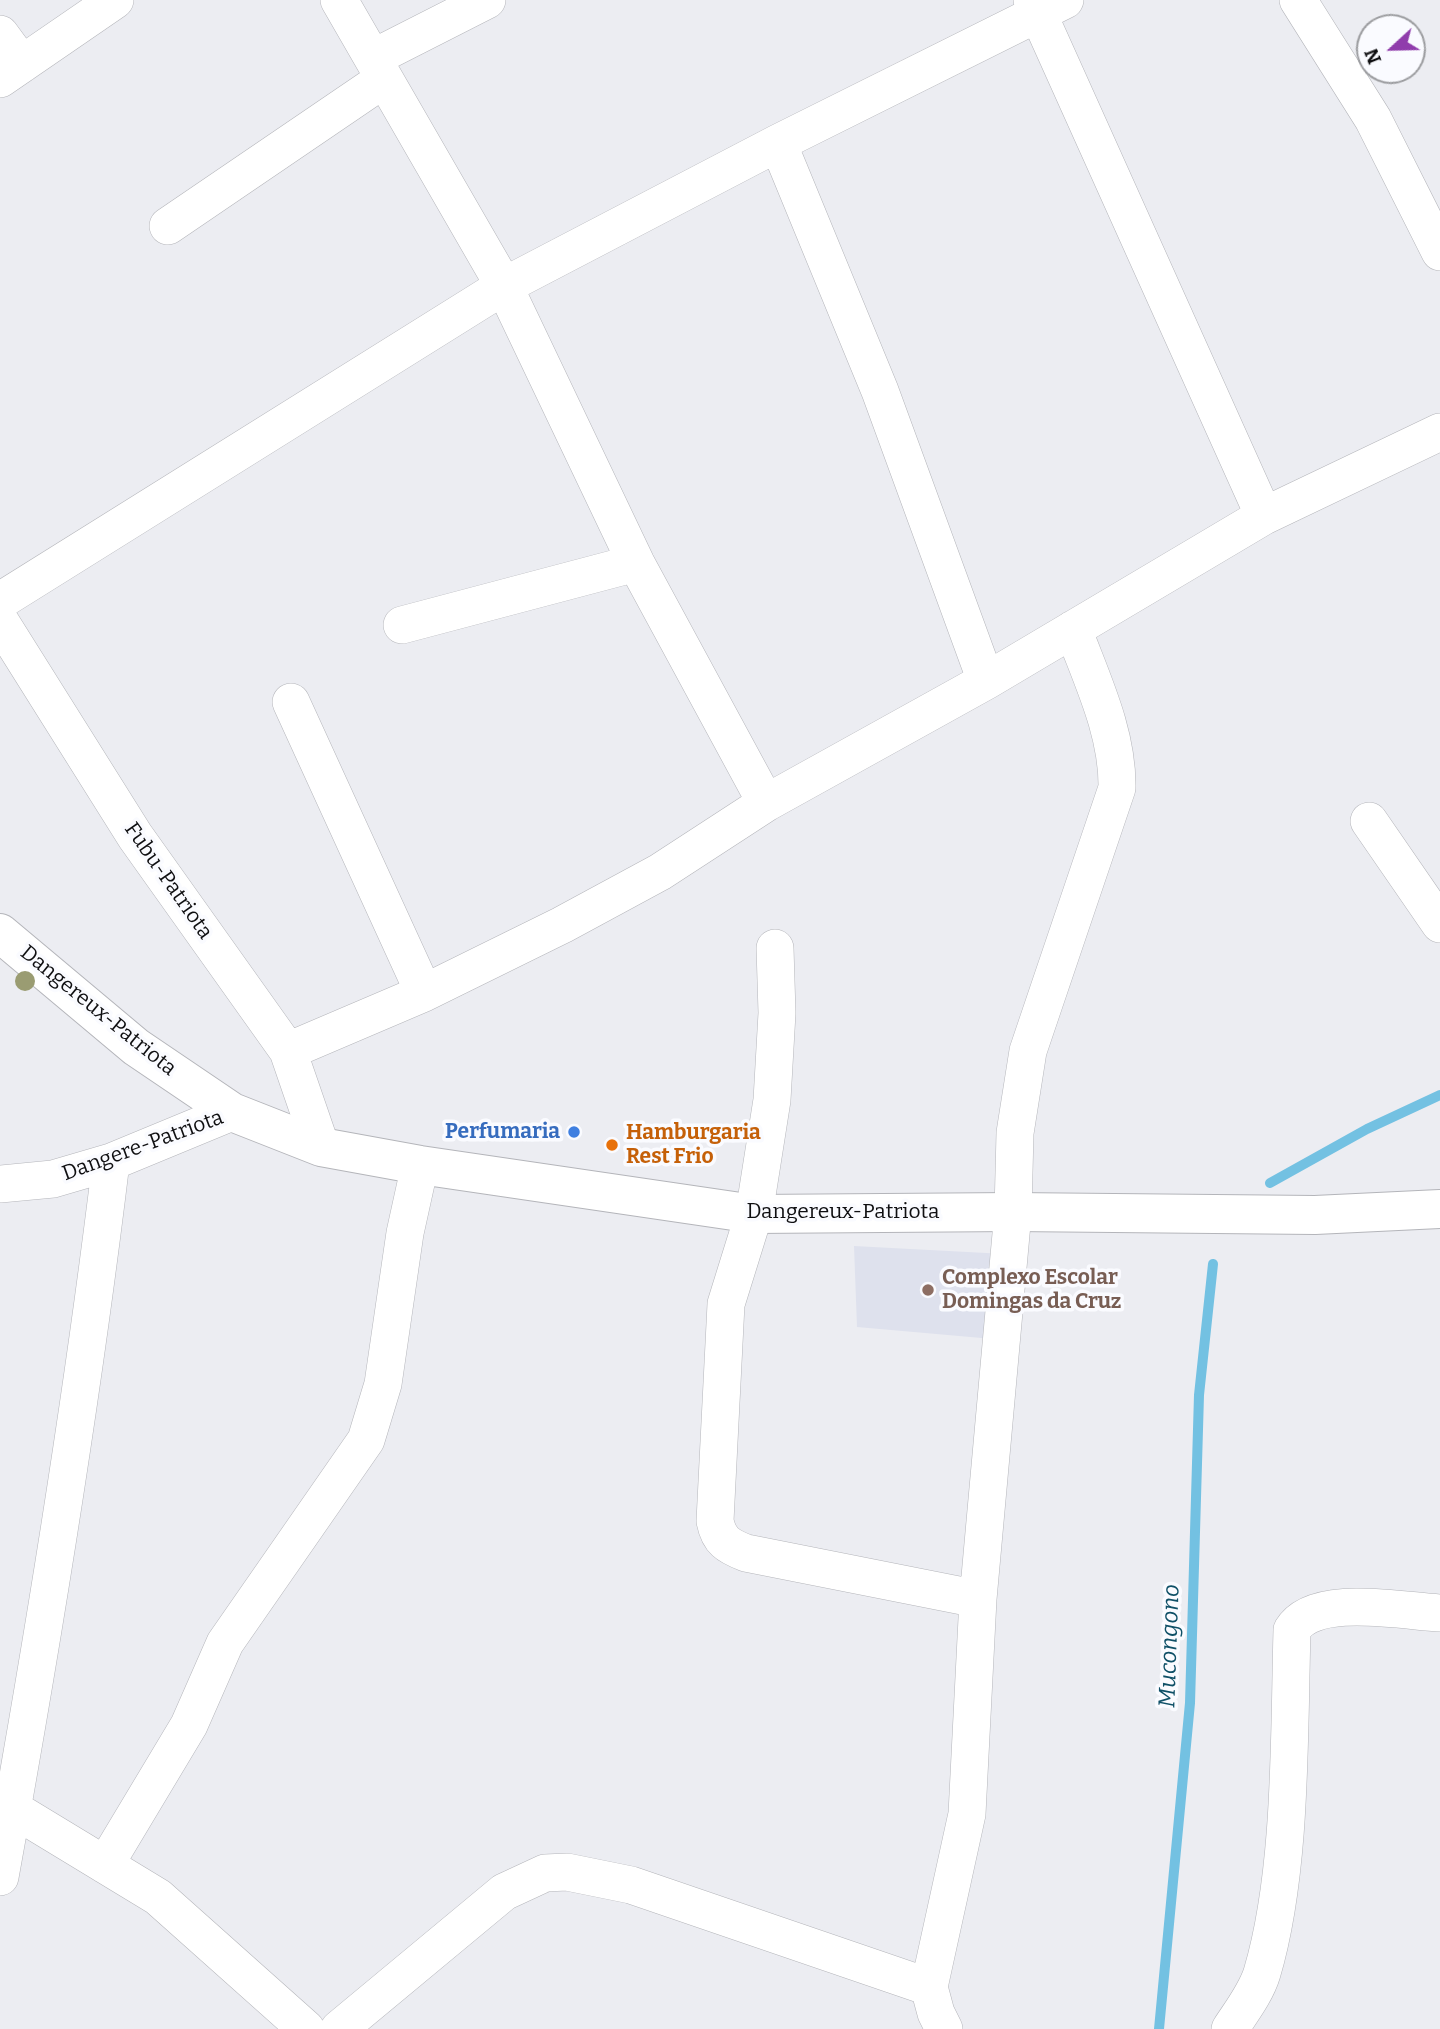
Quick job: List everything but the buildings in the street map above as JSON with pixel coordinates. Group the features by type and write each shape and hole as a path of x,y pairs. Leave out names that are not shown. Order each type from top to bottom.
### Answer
{"street":[{"path":"0,34 11,71 115,0"},
{"path":"339,0 505,286 636,564 766,803"},
{"path":"169,226 378,69 487,0"},
{"path":"1298,0 1373,119 1440,252"},
{"path":"0,601 505,286 1045,4 1264,516"},
{"path":"778,143 880,391 986,681"},
{"path":"288,1051 424,993 562,925 660,872 766,803 986,681 1264,516 1380,464 1440,432"},
{"path":"402,625 636,564"},
{"name":"Fubu-Patriota","path":"0,621 135,836 288,1051 321,1147"},
{"path":"944,2029 936,2013 929,1987 967,1814 978,1599 1013,1212 1015,1133 1028,1051 1117,788 1118,761 1073,629"},
{"path":"291,702 424,993"},
{"path":"1369,821 1440,923"},
{"name":"Dangereux-Patriota","path":"0,933 136,1046 232,1112"},
{"path":"775,948 777,1013 772,1100 754,1214 726,1304 715,1521 718,1534 728,1546 746,1553 978,1599"},
{"name":"Dangere-Patriota","path":"0,1184 54,1179 111,1162 232,1112 321,1147"},
{"name":"Dangereux-Patriota","path":"321,1147 420,1165 754,1214 1013,1212 1315,1215 1440,1209"},
{"path":"0,1877 88,1356 111,1162"},
{"path":"105,1865 189,1725 225,1643 366,1440 383,1384 405,1233 420,1165"},
{"path":"1230,2029 1262,1975 1278,1888 1287,1774 1292,1630 1298,1620 1309,1614 1336,1608 1440,1613"},
{"path":"12,1809 158,1897 306,2029"},
{"path":"340,2029 504,1892 545,1872 567,1872 631,1885 929,1987"}],"shaded area":[{"name":"Complexo Escolar Domingas da Cruz","path":"854,1246 1005,1254 993,1339 857,1327"}],"waterway":[{"name":"Mucongono","path":"1270,1183 1367,1129 1440,1095"},
{"name":"Mucongono","path":"1159,2029 1190,1703 1199,1395 1213,1264"}],"place":[{"name":"Perfumaria","path":"574,1132"},
{"name":"Hamburgaria Rest Frio","path":"612,1145"},
{"name":"Complexo Escolar Domingas da Cruz","path":"928,1290"}]}
